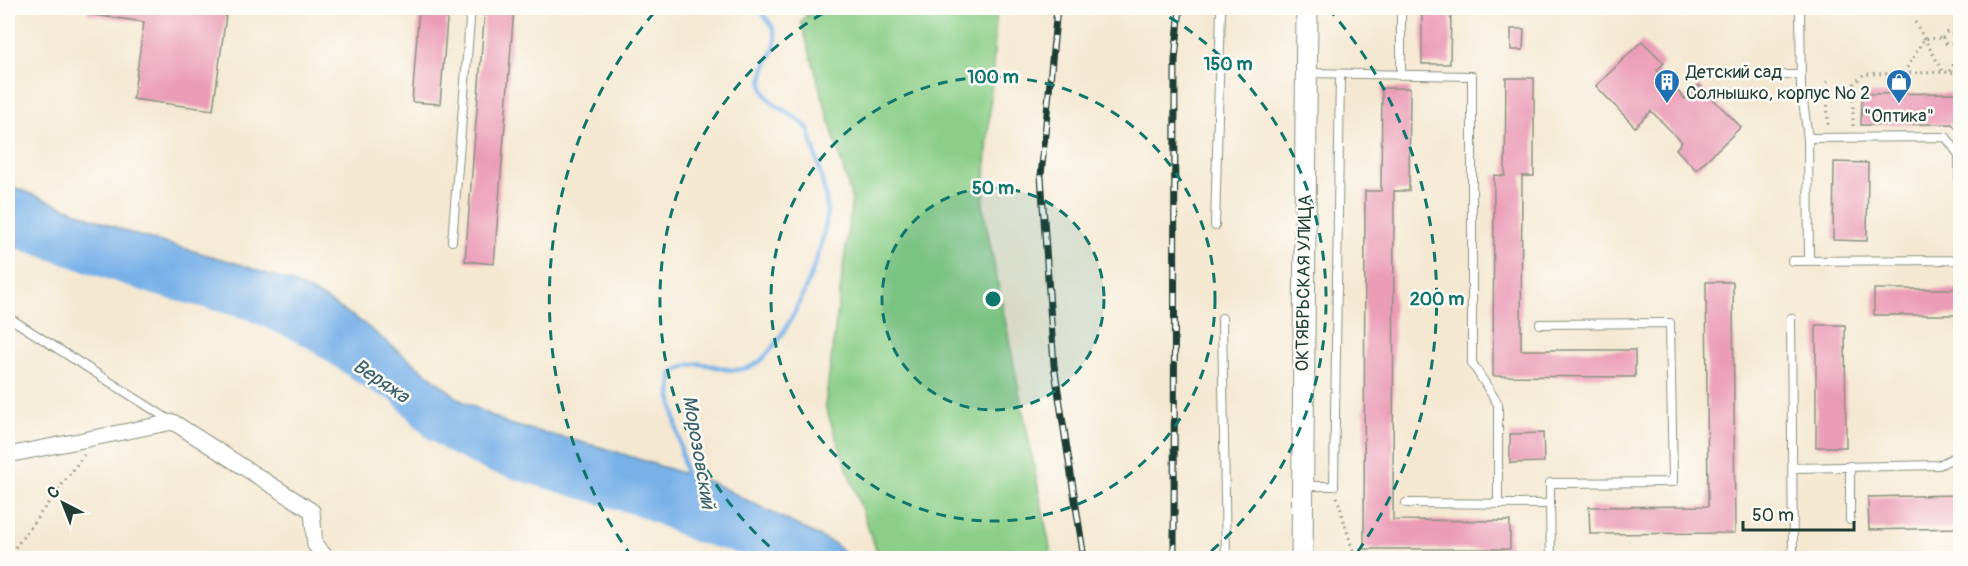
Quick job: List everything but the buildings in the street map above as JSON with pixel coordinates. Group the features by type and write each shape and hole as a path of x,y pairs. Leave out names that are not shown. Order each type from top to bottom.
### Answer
{"main road":[{"name":"ОКТЯБРЬСКАЯ УЛИЦА","path":"1302,558 1307,8"}],"street":[{"path":"8,455 173,422 312,511 315,545 327,558"}],"lane":[{"path":"452,242 471,8"},
{"path":"1215,226 1221,8"},
{"path":"1401,8 1401,75"},
{"path":"1800,8 1800,75 1808,138 1809,261"},
{"path":"1306,73 1472,76 1472,363 1498,404 1498,504"},
{"path":"1301,486 1334,486 1340,74"},
{"path":"1781,75 1800,75"},
{"path":"1792,261 1960,260 1959,155 1946,137 1808,138"},
{"path":"8,317 173,422"},
{"path":"1222,318 1226,558"},
{"path":"1791,318 1793,558"},
{"path":"1540,324 1670,323 1673,482 1550,483 1551,558"},
{"path":"1794,468 1939,465 1957,456 1960,448"},
{"path":"1850,466 1850,520"},
{"path":"1406,503 1550,504"}],"path":[{"path":"1915,22 1943,72"},
{"path":"1924,39 1943,38 1950,32 1955,38"},
{"path":"1943,38 1950,44 1955,38"},
{"path":"1955,38 1960,38"},
{"path":"1904,73 1924,39"},
{"path":"1948,72 1960,56"},
{"path":"1845,130 1853,129 1852,91 1858,78 1864,74 1960,72"},
{"path":"1827,81 1828,130 1836,130"},
{"path":"8,557 82,458 93,438"},
{"path":"1334,486 1355,558"}],"green space":[{"path":"813,8 997,8 983,208 1052,558 879,558 825,406 852,200 801,22"}],"water":[{"path":"8,185 133,234 239,264 291,282 322,297 359,320 462,401 509,424 604,448 713,483 835,544 850,558 771,558 729,537 608,492 501,459 435,431 409,412 385,379 290,313 259,303 150,277 8,230"}],"waterway":[{"name":"Морозовский","path":"686,477 671,397 672,374 694,364 739,370 750,367 763,358 777,342 802,297 820,249 825,227 827,211 825,193 809,130 765,94 763,76 776,42 768,21 756,8"},
{"name":"Веряжа","path":"8,231 157,282 250,306 312,334 373,377 399,389 433,425 455,441 493,459 646,504 698,529 754,544 778,558"}],"railway":[{"path":"1057,8 1041,176 1054,365 1084,558"},
{"path":"1174,558 1175,60 1180,8"}],"place":[{"name":"Детский сад Солнышко, корпус № 2","path":"1667,105"},
{"name":"\"Оптика\"","path":"1899,105"}]}
